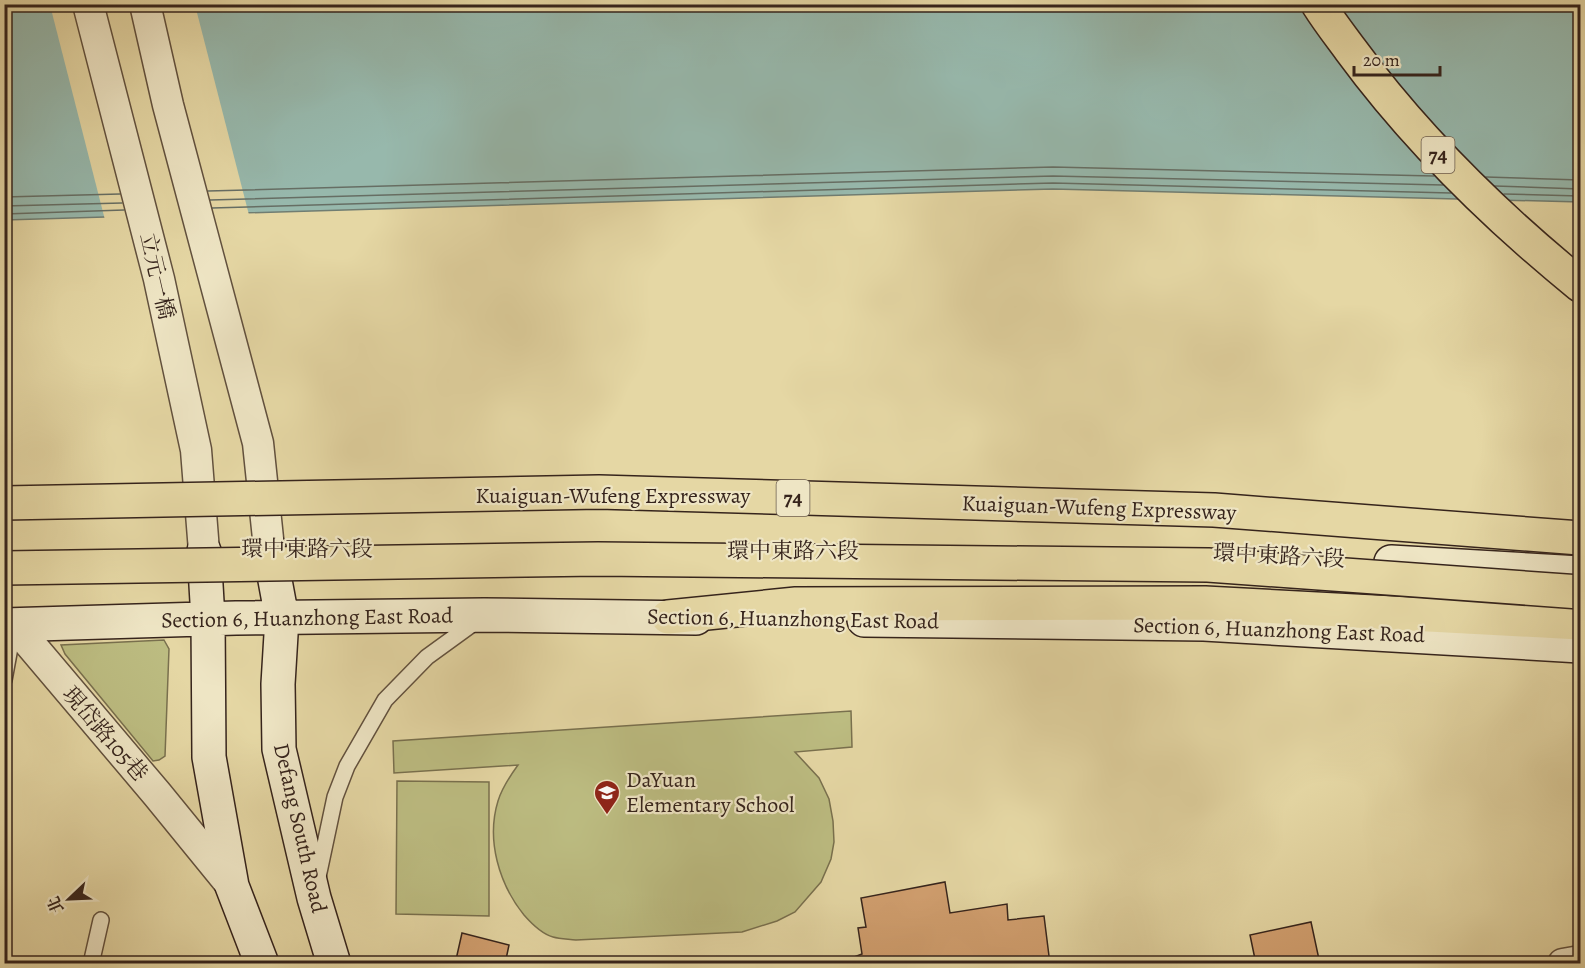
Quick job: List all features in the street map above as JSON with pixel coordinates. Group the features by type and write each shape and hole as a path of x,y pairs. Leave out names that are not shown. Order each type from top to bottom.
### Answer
{"highway":[{"name":"74","path":"1318,4 1372,79 1447,166 1497,215 1581,285"},
{"name":"Kuaiguan-Wufeng Expressway","path":"4,502 599,492 1214,510 1581,538"},
{"path":"4,568 598,559 1208,565 1581,592"},
{"path":"668,617 795,604 1205,603 1581,623"}],"street":[{"name":"立元一橋","path":"88,4 159,279 196,450 204,551"},
{"path":"145,4 168,105 258,442 269,548"},
{"name":"環中東路六段","path":"4,554 269,548 1206,552 1581,573"},
{"name":"Defang South Road","path":"269,548 282,618 278,684 279,749 314,898 334,963"},
{"path":"204,551 208,619 209,757 232,886 262,963"},
{"name":"Section 6, Huanzhong East Road","path":"9,625 208,619 483,615 668,617 1203,624 1581,645"},
{"name":"現岱路105巷","path":"9,625 157,794 232,886"}],"lane":[{"path":"314,898 335,797 347,766 385,700 427,657 483,615"},
{"path":"4,680 9,625"},
{"path":"92,963 100,920"}],"green space":[{"path":"164,640 169,649 165,756 153,761 65,654 61,645"},
{"path":"851,711 852,747 795,752 819,778 829,799 834,842 831,859 821,882 795,912 777,921 742,932 576,940 549,936 530,921 515,903 502,876 494,846 493,831 498,801 506,782 518,765 394,773 393,741"},
{"path":"397,781 489,782 489,916 396,914"}],"water":[{"path":"4,5 1580,5 1580,202 1053,189 5,220"}],"pier":[{"path":"50,5 195,5 249,215 105,220"}],"building":[{"path":"945,882 950,913 1007,904 1008,920 1044,916 1050,964 855,964 854,957 862,954 858,928 866,927 861,898"},
{"path":"1311,922 1320,964 1256,964 1250,935"},
{"path":"462,933 509,945 505,964 455,964"}],"place":[{"name":"DaYuan Elementary School","path":"607,816"}]}
